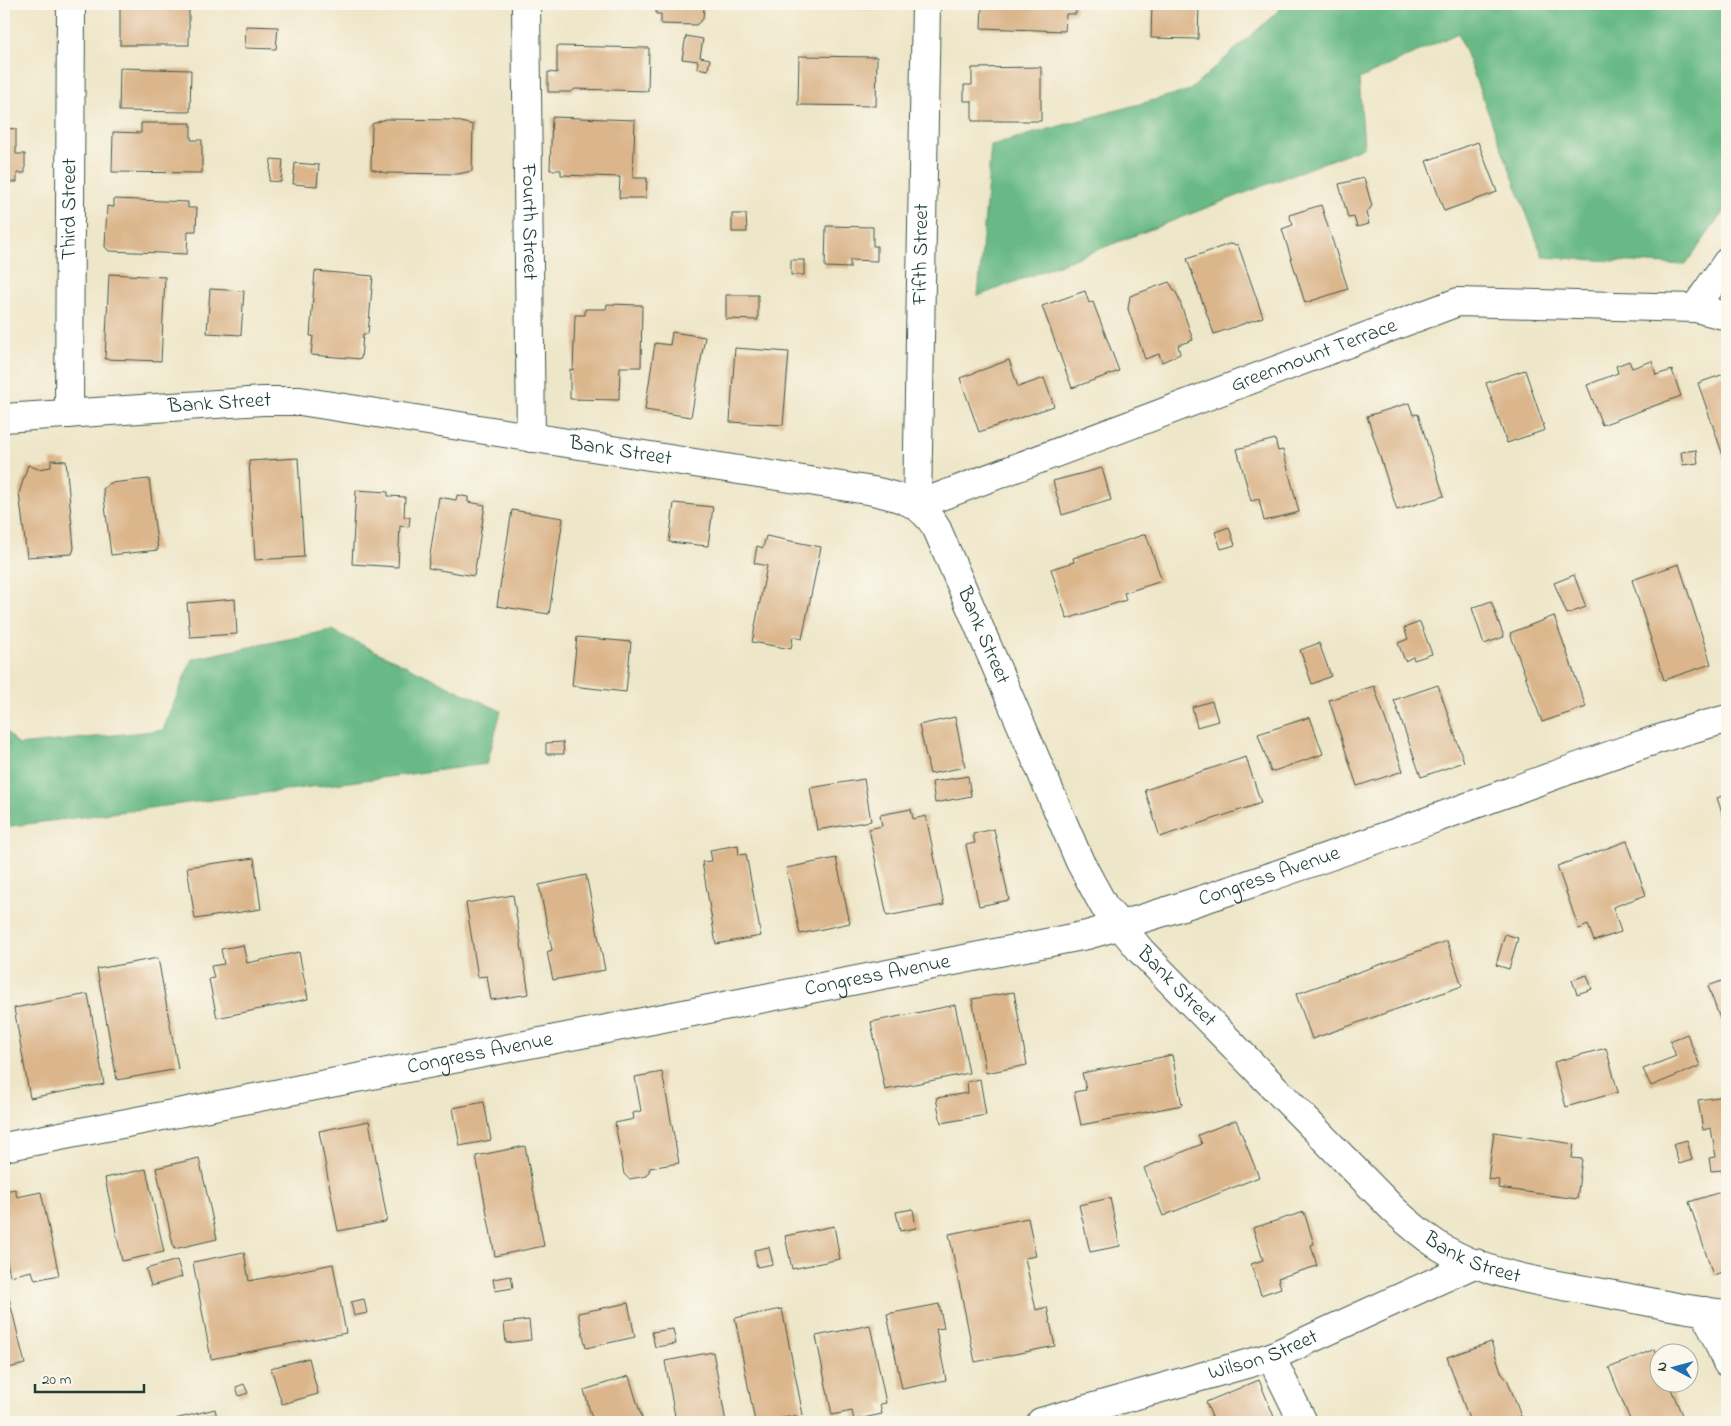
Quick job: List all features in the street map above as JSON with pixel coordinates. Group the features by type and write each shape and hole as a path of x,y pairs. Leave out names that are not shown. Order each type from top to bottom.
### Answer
{"street":[{"name":"Third Street","path":"69,414 71,4"},
{"name":"Fourth Street","path":"526,4 531,438"},
{"name":"Fifth Street","path":"917,505 926,4"},
{"path":"1695,308 1727,262"},
{"name":"Greenmount Terrace","path":"917,505 1458,302 1695,308 1727,316"},
{"name":"Bank Street","path":"4,418 263,401 300,401 873,491 899,497 917,505 925,511 937,529 1080,862 1100,900 1118,926 1302,1118 1394,1210 1418,1232 1440,1247 1476,1263 1528,1278 1716,1312"},
{"name":"Congress Avenue","path":"4,1147 1057,942 1118,926 1242,886 1662,739 1727,719"},
{"name":"Wilson Street","path":"1041,1422 1272,1357 1476,1263"},
{"path":"1716,1312 1727,1363"},
{"path":"1272,1357 1303,1422"}],"green space":[{"path":"1286,4 1727,4 1727,207 1685,265 1543,257 1458,33 1359,79 1364,147 978,296 991,145 1190,90"},
{"path":"331,630 501,711 487,764 4,827 4,729 18,745 163,730 192,659"}],"building":[{"path":"120,4 189,4 189,45 120,45"},
{"path":"656,4 697,4 697,7 704,7 703,19 696,25 661,24 661,14 656,14"},
{"path":"780,4 871,4 871,8 780,7"},
{"path":"982,4 1076,4 1076,14 1066,14 1065,31 981,28"},
{"path":"1152,4 1199,4 1198,39 1151,38"},
{"path":"4,13 7,13 6,84 4,84"},
{"path":"246,26 278,27 276,49 245,48"},
{"path":"686,36 703,39 700,57 710,59 708,70 697,68 698,61 682,59"},
{"path":"557,46 649,48 648,91 575,89 571,92 548,92 548,72 557,73"},
{"path":"799,56 877,57 876,106 798,105"},
{"path":"1041,67 1041,121 972,121 972,101 964,101 964,85 972,85 972,68"},
{"path":"120,68 191,70 190,112 119,111"},
{"path":"552,117 635,120 633,178 647,178 646,198 619,198 620,177 561,175 561,170 550,170"},
{"path":"386,119 453,120 473,125 472,171 458,174 386,173 371,169 372,124"},
{"path":"141,123 191,123 191,140 202,140 202,173 112,172 113,132 141,133"},
{"path":"4,128 16,129 16,154 25,154 25,173 17,173 17,182 4,182"},
{"path":"1478,142 1497,192 1444,211 1426,161"},
{"path":"271,159 283,160 281,182 269,181"},
{"path":"295,163 319,165 317,186 293,184"},
{"path":"1364,178 1372,206 1366,213 1369,224 1357,227 1354,217 1348,218 1339,184"},
{"path":"114,199 188,202 188,208 197,208 196,231 188,231 187,254 109,251 105,247 107,206 114,207"},
{"path":"1321,205 1348,289 1305,303 1282,229 1293,225 1289,215"},
{"path":"732,214 746,214 747,232 732,232"},
{"path":"826,226 873,227 873,246 877,246 877,261 850,260 850,268 825,267"},
{"path":"1229,244 1238,245 1263,317 1214,334 1187,259"},
{"path":"791,260 804,260 804,275 791,275"},
{"path":"315,271 373,276 368,334 363,334 361,359 311,355 313,336 310,336"},
{"path":"109,274 165,277 161,361 105,359"},
{"path":"1169,282 1178,296 1193,340 1178,345 1180,354 1162,362 1159,354 1145,359 1128,309 1130,296"},
{"path":"210,289 244,291 241,335 207,333"},
{"path":"1085,291 1089,303 1093,302 1119,371 1072,388 1042,306"},
{"path":"726,295 758,295 758,320 726,319"},
{"path":"607,304 642,305 641,367 620,367 619,400 570,399 570,369 573,370 575,315 585,315 585,309 606,309"},
{"path":"672,332 705,337 691,417 645,410 655,343 670,345"},
{"path":"735,348 789,352 783,425 730,422"},
{"path":"1009,360 1018,387 1044,378 1054,406 979,432 960,378"},
{"path":"1629,361 1632,368 1652,361 1656,375 1672,370 1681,396 1602,425 1587,385 1618,373 1616,366"},
{"path":"1525,370 1545,430 1507,443 1486,383"},
{"path":"1727,373 1727,467 1698,383"},
{"path":"1409,403 1413,415 1418,414 1444,496 1397,510 1367,416"},
{"path":"1275,439 1278,451 1283,450 1299,512 1264,521 1259,499 1251,501 1237,449"},
{"path":"1696,450 1698,463 1683,465 1681,452"},
{"path":"298,458 304,557 255,560 249,461"},
{"path":"51,460 66,461 74,548 72,554 27,557 19,493 28,465 38,469 51,467"},
{"path":"1102,468 1111,500 1062,515 1053,481"},
{"path":"149,479 158,550 111,555 103,489 110,483"},
{"path":"356,490 388,492 388,496 405,497 404,517 410,517 409,527 400,526 398,567 352,564"},
{"path":"457,495 468,497 468,502 485,505 474,576 428,568 439,497 456,500"},
{"path":"674,503 713,507 708,546 669,542"},
{"path":"512,510 563,518 549,614 497,606"},
{"path":"1229,527 1235,545 1221,549 1215,532"},
{"path":"1146,534 1162,581 1124,593 1126,600 1067,619 1051,569 1074,562 1073,558"},
{"path":"766,536 821,547 802,639 793,637 791,649 752,642 767,566 754,563 757,546 763,548"},
{"path":"1679,564 1711,664 1664,680 1632,580"},
{"path":"1574,575 1586,607 1567,614 1554,583"},
{"path":"235,599 237,634 190,637 187,603"},
{"path":"1491,601 1504,637 1484,644 1472,608"},
{"path":"1554,616 1586,707 1542,722 1510,633"},
{"path":"1420,622 1432,654 1414,660 1413,657 1405,661 1398,643 1408,639 1404,628"},
{"path":"577,637 631,642 626,692 572,686"},
{"path":"1319,643 1331,676 1312,684 1300,650"},
{"path":"1438,685 1464,762 1421,777 1394,700"},
{"path":"1374,686 1403,771 1357,786 1329,700"},
{"path":"1212,701 1218,721 1197,727 1192,707"},
{"path":"955,717 965,767 930,774 919,725"},
{"path":"1310,717 1323,754 1271,772 1258,734"},
{"path":"563,742 564,754 546,754 546,743"},
{"path":"1246,757 1261,803 1160,837 1145,790"},
{"path":"968,776 971,796 935,803 932,782"},
{"path":"864,779 871,821 817,830 810,788"},
{"path":"1727,794 1727,827 1717,798"},
{"path":"911,809 913,819 926,816 944,905 887,916 869,829 882,826 880,815"},
{"path":"994,829 1009,900 979,906 966,845 975,843 973,834"},
{"path":"1627,841 1646,895 1613,907 1621,932 1594,941 1588,925 1579,929 1557,866"},
{"path":"738,845 739,855 746,854 761,936 716,944 702,862 712,861 710,850"},
{"path":"254,858 261,909 195,919 187,867"},
{"path":"836,858 850,923 800,934 786,868"},
{"path":"586,875 605,970 553,980 547,952 552,950 539,885"},
{"path":"513,895 529,994 491,1000 487,976 478,977 466,903"},
{"path":"1505,934 1518,938 1509,969 1496,965"},
{"path":"1447,941 1462,986 1312,1039 1296,994"},
{"path":"243,945 247,963 299,952 308,999 217,1018 209,979 214,978 211,966 224,964 221,949"},
{"path":"158,958 178,1069 117,1080 97,969"},
{"path":"1587,975 1592,989 1577,994 1572,980"},
{"path":"1727,979 1727,1038 1708,986"},
{"path":"1014,992 1027,1065 986,1073 972,999"},
{"path":"88,994 104,1084 30,1098 14,1008"},
{"path":"955,1005 969,1073 885,1090 871,1022"},
{"path":"1687,1034 1700,1066 1651,1086 1643,1069 1676,1056 1670,1041"},
{"path":"1606,1048 1618,1092 1566,1107 1554,1062"},
{"path":"1172,1055 1182,1105 1081,1125 1074,1092 1086,1090 1082,1073"},
{"path":"662,1072 679,1163 650,1168 647,1176 629,1179 624,1174 615,1123 634,1119 633,1113 641,1111 635,1077"},
{"path":"980,1079 986,1115 941,1123 936,1098 968,1093 967,1082"},
{"path":"1725,1096 1727,1109 1727,1173 1722,1174 1722,1170 1711,1171 1709,1158 1716,1157 1711,1128 1703,1130 1698,1100"},
{"path":"484,1102 491,1140 460,1146 453,1108"},
{"path":"1236,1120 1259,1177 1163,1216 1144,1168 1202,1144 1198,1135"},
{"path":"369,1121 387,1219 385,1222 338,1231 319,1131"},
{"path":"1494,1132 1574,1144 1572,1158 1582,1159 1577,1199 1498,1188 1499,1180 1488,1179"},
{"path":"1687,1140 1692,1160 1679,1164 1673,1144"},
{"path":"525,1146 544,1246 495,1256 476,1156"},
{"path":"199,1158 217,1239 174,1249 156,1168"},
{"path":"146,1169 164,1252 122,1261 105,1178"},
{"path":"15,1189 17,1197 41,1192 59,1275 35,1280 32,1271 10,1276 4,1247 4,1191"},
{"path":"1727,1190 1727,1271 1713,1275 1689,1202"},
{"path":"1110,1198 1120,1246 1090,1252 1079,1205"},
{"path":"913,1209 916,1228 900,1231 896,1212"},
{"path":"1304,1212 1314,1244 1311,1245 1317,1266 1278,1278 1281,1288 1261,1295 1251,1264 1263,1260 1253,1228"},
{"path":"1028,1218 1036,1256 1025,1258 1036,1310 1047,1307 1055,1346 975,1362 949,1234"},
{"path":"834,1226 840,1259 792,1269 785,1236"},
{"path":"769,1247 773,1264 757,1267 754,1250"},
{"path":"244,1252 249,1281 333,1264 346,1333 211,1359 193,1262"},
{"path":"177,1260 182,1277 151,1286 146,1269"},
{"path":"511,1276 513,1288 495,1291 493,1279"},
{"path":"7,1290 25,1364 4,1369 4,1291"},
{"path":"364,1299 367,1313 354,1316 351,1302"},
{"path":"628,1303 635,1337 586,1348 578,1313"},
{"path":"939,1304 944,1328 936,1329 946,1380 902,1389 887,1314"},
{"path":"782,1309 803,1415 755,1422 735,1318"},
{"path":"529,1320 531,1340 506,1343 504,1323"},
{"path":"870,1325 886,1403 880,1404 882,1414 854,1420 852,1411 832,1415 816,1336"},
{"path":"673,1329 676,1344 655,1347 652,1332"},
{"path":"1491,1342 1502,1374 1508,1381 1523,1422 1470,1422 1447,1357"},
{"path":"713,1352 726,1422 676,1422 665,1361"},
{"path":"1648,1352 1648,1394 1673,1394 1685,1422 1631,1422 1609,1368"},
{"path":"309,1358 318,1394 282,1404 271,1368"},
{"path":"629,1376 643,1422 593,1422 584,1390"},
{"path":"1259,1380 1276,1422 1214,1422 1206,1402"},
{"path":"244,1384 248,1393 239,1396 236,1387"},
{"path":"215,1409 218,1422 176,1422 175,1419"}]}
